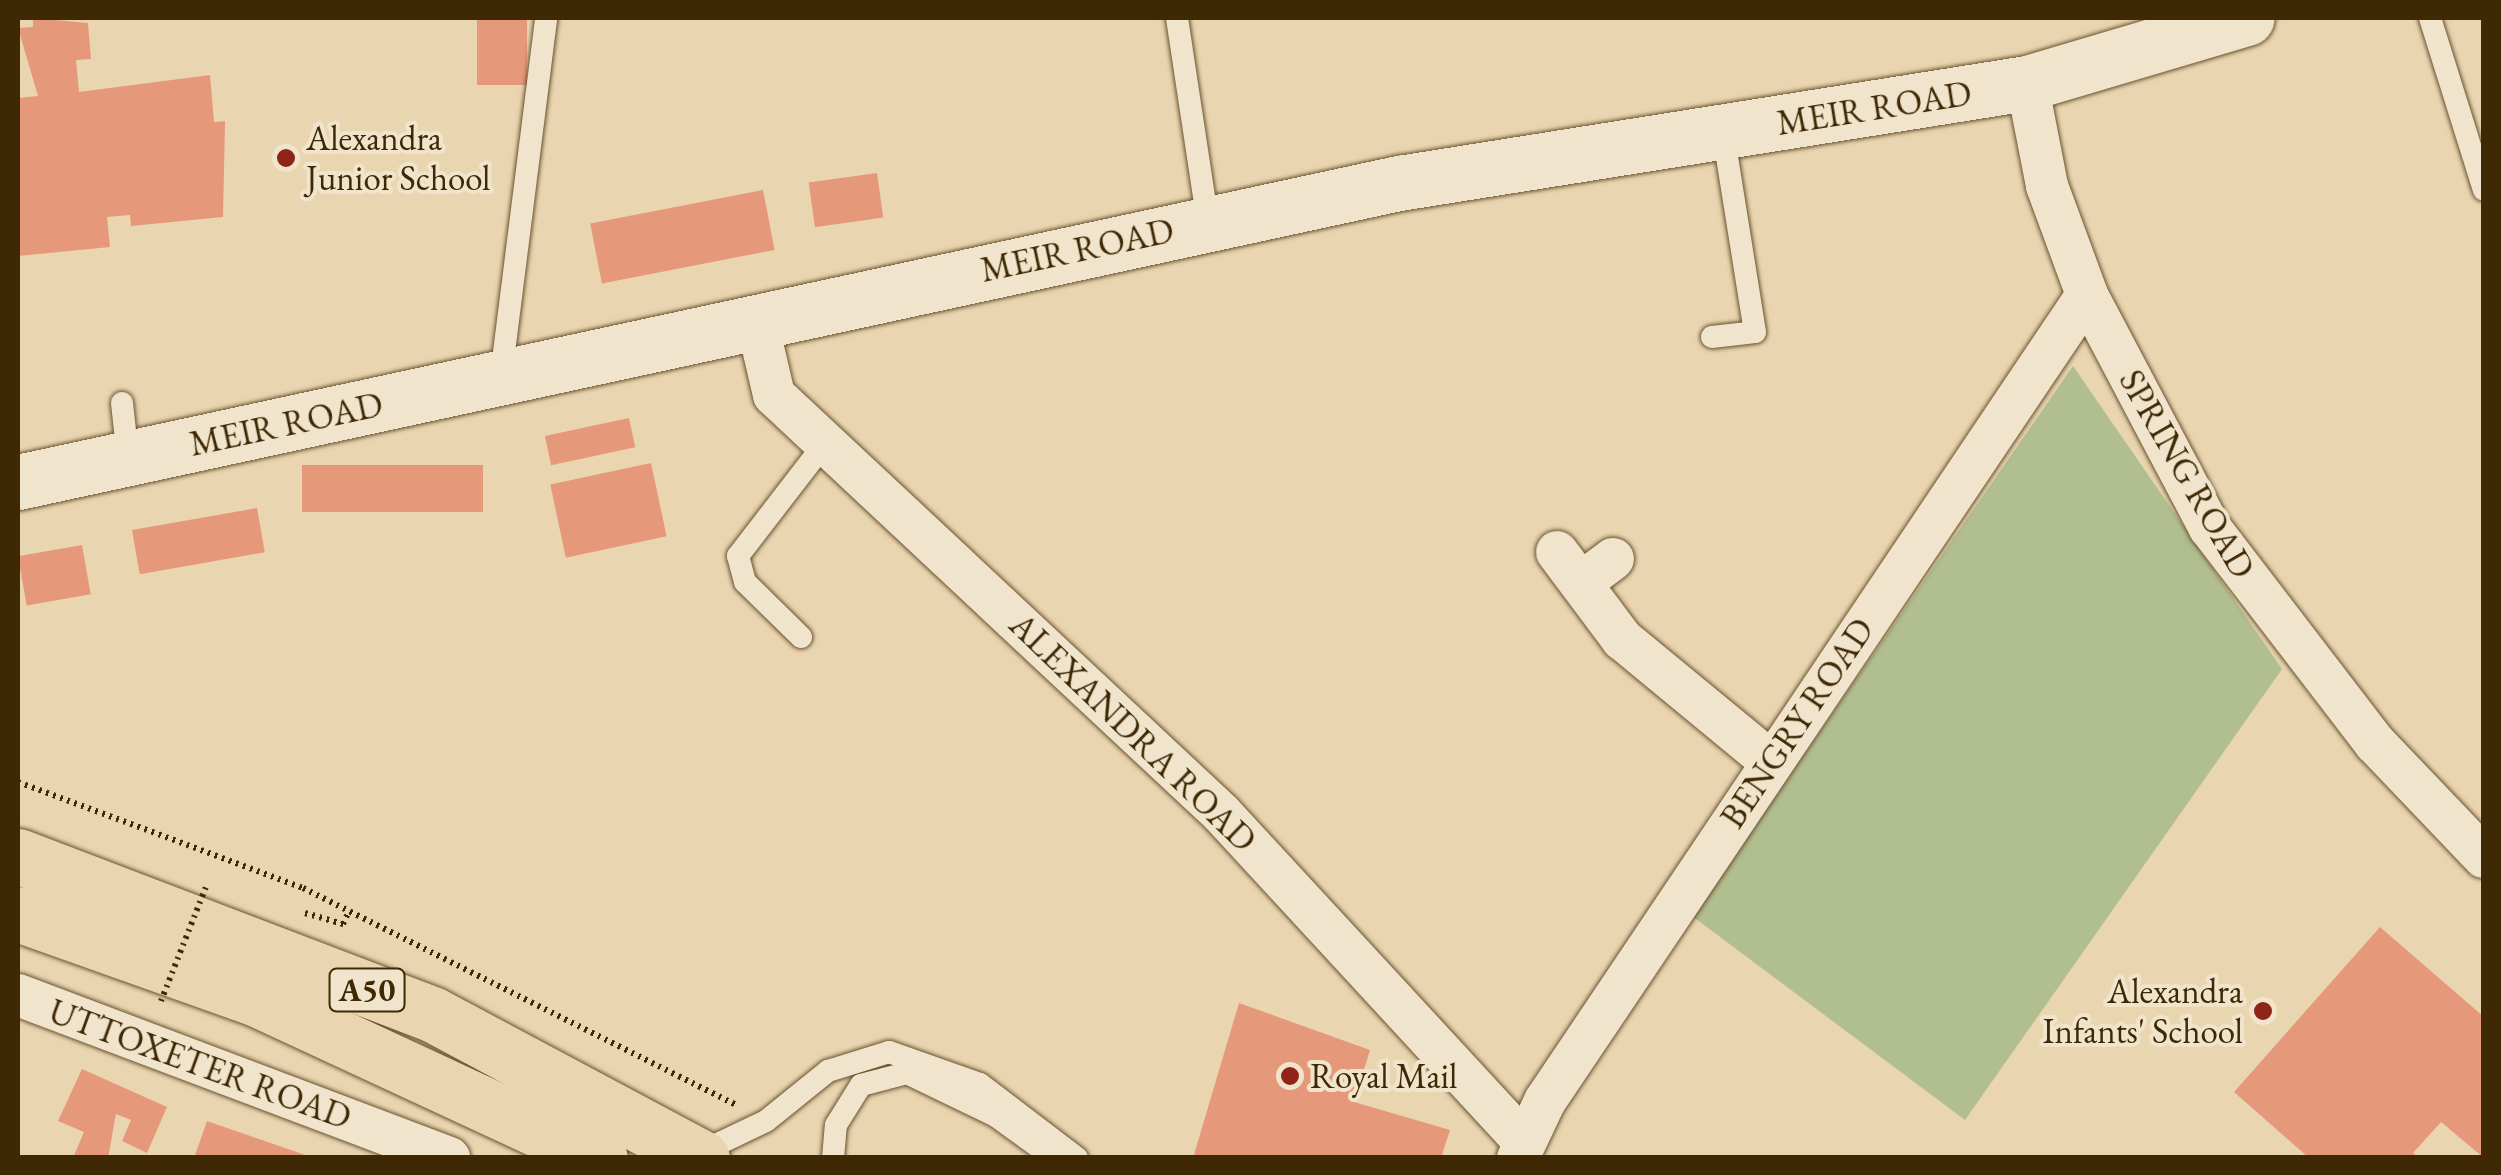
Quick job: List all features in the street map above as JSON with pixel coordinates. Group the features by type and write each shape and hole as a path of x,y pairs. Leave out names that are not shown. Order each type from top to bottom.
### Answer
{"highway":[{"name":"A50","path":"18,856 432,1014 699,1156"},
{"name":"A50","path":"18,914 257,999 600,1158"}],"street":[{"name":"MEIR ROAD","path":"18,482 1208,223 2027,82 2141,34 2247,18"},
{"name":"SPRING ROAD","path":"2027,82 2048,186 2087,296 2210,528 2375,743 2484,856"},
{"name":"BENGRY ROAD","path":"1521,1150 1770,761 2087,296"},
{"name":"ALEXANDRA ROAD","path":"757,322 774,396 822,447 1220,813 1521,1150"},
{"path":"1584,565 1622,639 1770,761"},
{"name":"UTTOXETER ROAD","path":"18,996 444,1156"}],"lane":[{"path":"500,377 546,18"},
{"path":"1177,18 1208,223"},
{"path":"2430,18 2484,190"},
{"path":"1712,337 1756,332 1723,132"},
{"path":"122,403 128,458"},
{"path":"801,637 746,582 738,556 822,447"},
{"path":"699,1156 766,1121 828,1071 889,1052 980,1084 1077,1158"},
{"path":"834,1158 836,1125 861,1085 906,1073 996,1116 1054,1158"}],"path":[{"path":"18,782 349,911 747,1111"},
{"path":"161,1001 207,884"},
{"path":"343,924 349,911"}],"green space":[{"path":"2073,366 2282,669 1965,1120 1692,916"}],"building":[{"path":"33,18 88,23 91,59 76,60 79,92 210,75 214,122 225,121 223,217 131,226 130,215 107,217 110,247 18,256 18,98 38,96 18,28 33,27"},
{"path":"477,18 527,18 527,85 477,85"},
{"path":"877,173 883,218 815,227 809,183"},
{"path":"763,190 775,250 602,283 590,224"},
{"path":"629,418 635,447 551,465 545,436"},
{"path":"651,463 667,536 566,558 550,484"},
{"path":"302,465 483,465 483,512 302,512"},
{"path":"257,508 265,552 140,574 132,530"},
{"path":"82,545 91,594 27,606 18,556"},
{"path":"2380,927 2484,1017 2484,1158 2441,1122 2413,1153 2419,1158 2309,1158 2234,1092"},
{"name":"Royal Mail","path":"1239,1003 1370,1050 1354,1102 1450,1130 1441,1158 1193,1158"},
{"path":"82,1069 167,1107 147,1153 122,1141 131,1120 116,1114 108,1158 73,1158 84,1132 58,1121"},
{"path":"207,1121 311,1157 194,1158"}],"place":[{"name":"Alexandra Junior School","path":"286,158"},
{"name":"Alexandra Infants' School","path":"2263,1011"},
{"name":"Royal Mail","path":"1290,1076"}]}
